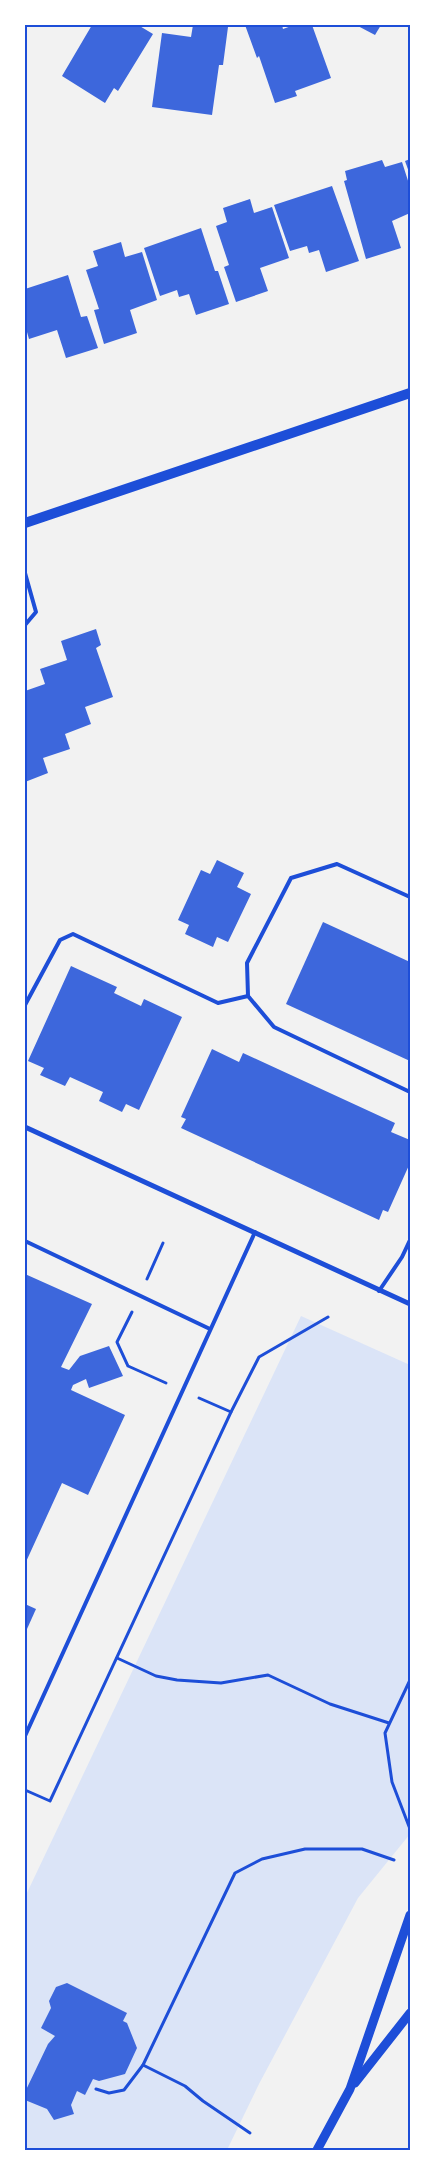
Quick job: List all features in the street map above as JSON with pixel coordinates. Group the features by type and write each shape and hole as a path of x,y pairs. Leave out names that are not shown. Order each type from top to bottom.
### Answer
{"main road":[{"path":"25,523 410,393"}],"street":[{"path":"25,1127 410,1304"},
{"path":"317,2150 350,2089 410,1915"},
{"path":"350,2089 410,2013"}],"lane":[{"path":"25,573 36,612 25,625"},
{"path":"410,898 337,864 291,878 247,963 248,996 274,1027 410,1092"},
{"path":"25,1005 60,940 73,934 218,1003 248,996"},
{"path":"25,1736 255,1232"},
{"path":"379,1291 402,1257 410,1240"},
{"path":"25,1241 210,1329"}],"path":[{"path":"163,1243 117,1342 128,1366 231,1412"},
{"path":"25,1790 50,1801 231,1412 259,1357 328,1317"},
{"path":"117,1658 156,1676 177,1680 221,1683 268,1675 330,1704 390,1723"},
{"path":"410,1680 385,1733 392,1782 410,1829"},
{"path":"96,2089 109,2093 124,2090 142,2065 235,1873 262,1859 304,1849 362,1850 394,1860"},
{"path":"142,2065 185,2086 203,2101 250,2133"}],"shaded area":[{"path":"301,1316 410,1365 410,1834 358,1898 259,2084 227,2150 25,2150 25,1897"}],"building":[{"path":"92,25 138,25 153,34 118,91 114,88 105,103 62,76"},
{"path":"193,25 228,27 223,65 219,65 212,115 152,107 162,33 191,37"},
{"path":"245,25 282,25 283,29 294,25 312,25 331,78 295,91 297,96 275,103 259,56 257,58"},
{"path":"356,25 381,25 375,35"},
{"path":"410,159 410,175 405,161"},
{"path":"382,160 385,167 402,162 410,187 410,213 392,221 401,248 366,259 344,181 347,180 345,171"},
{"path":"332,186 359,261 326,272 319,250 309,253 307,246 290,251 274,205"},
{"path":"250,199 254,213 272,207 289,258 260,268 268,291 236,302 224,267 229,265 216,226 227,222 223,208"},
{"path":"201,228 215,271 218,271 229,304 196,315 189,294 179,297 177,290 160,296 144,248"},
{"path":"121,242 125,257 142,252 157,300 130,310 137,333 104,344 94,310 99,309 86,270 98,266 93,251"},
{"path":"68,275 81,317 87,316 98,348 66,358 57,330 29,339 25,325 25,289"},
{"path":"96,629 101,645 96,648 113,697 85,707 91,724 65,734 70,749 43,758 48,773 25,782 25,710 27,710 25,691 45,684 40,669 67,660 61,641"},
{"path":"217,860 244,873 237,887 251,894 228,942 217,937 213,947 185,934 189,925 178,920 201,870 210,874"},
{"path":"323,922 410,962 410,1061 286,1004"},
{"path":"71,966 117,987 114,993 141,1006 144,999 182,1017 139,1110 126,1104 122,1112 99,1101 103,1092 70,1077 65,1086 40,1075 44,1068 28,1061"},
{"path":"212,1049 239,1062 243,1053 395,1123 391,1132 410,1140 410,1163 388,1212 383,1210 379,1220 181,1128 186,1119 181,1117"},
{"path":"25,1274 92,1304 61,1367 69,1370 80,1356 109,1346 123,1376 89,1388 86,1379 73,1385 71,1390 125,1415 88,1495 62,1483 25,1564"},
{"path":"25,1604 36,1609 27,1629 25,1628"},
{"path":"67,1983 127,2013 123,2021 127,2023 137,2048 125,2074 99,2081 93,2079 85,2095 77,2091 71,2105 74,2114 54,2120 47,2109 25,2100 25,2092 48,2044 55,2036 41,2028 51,2008 49,2001 56,1987"}]}
